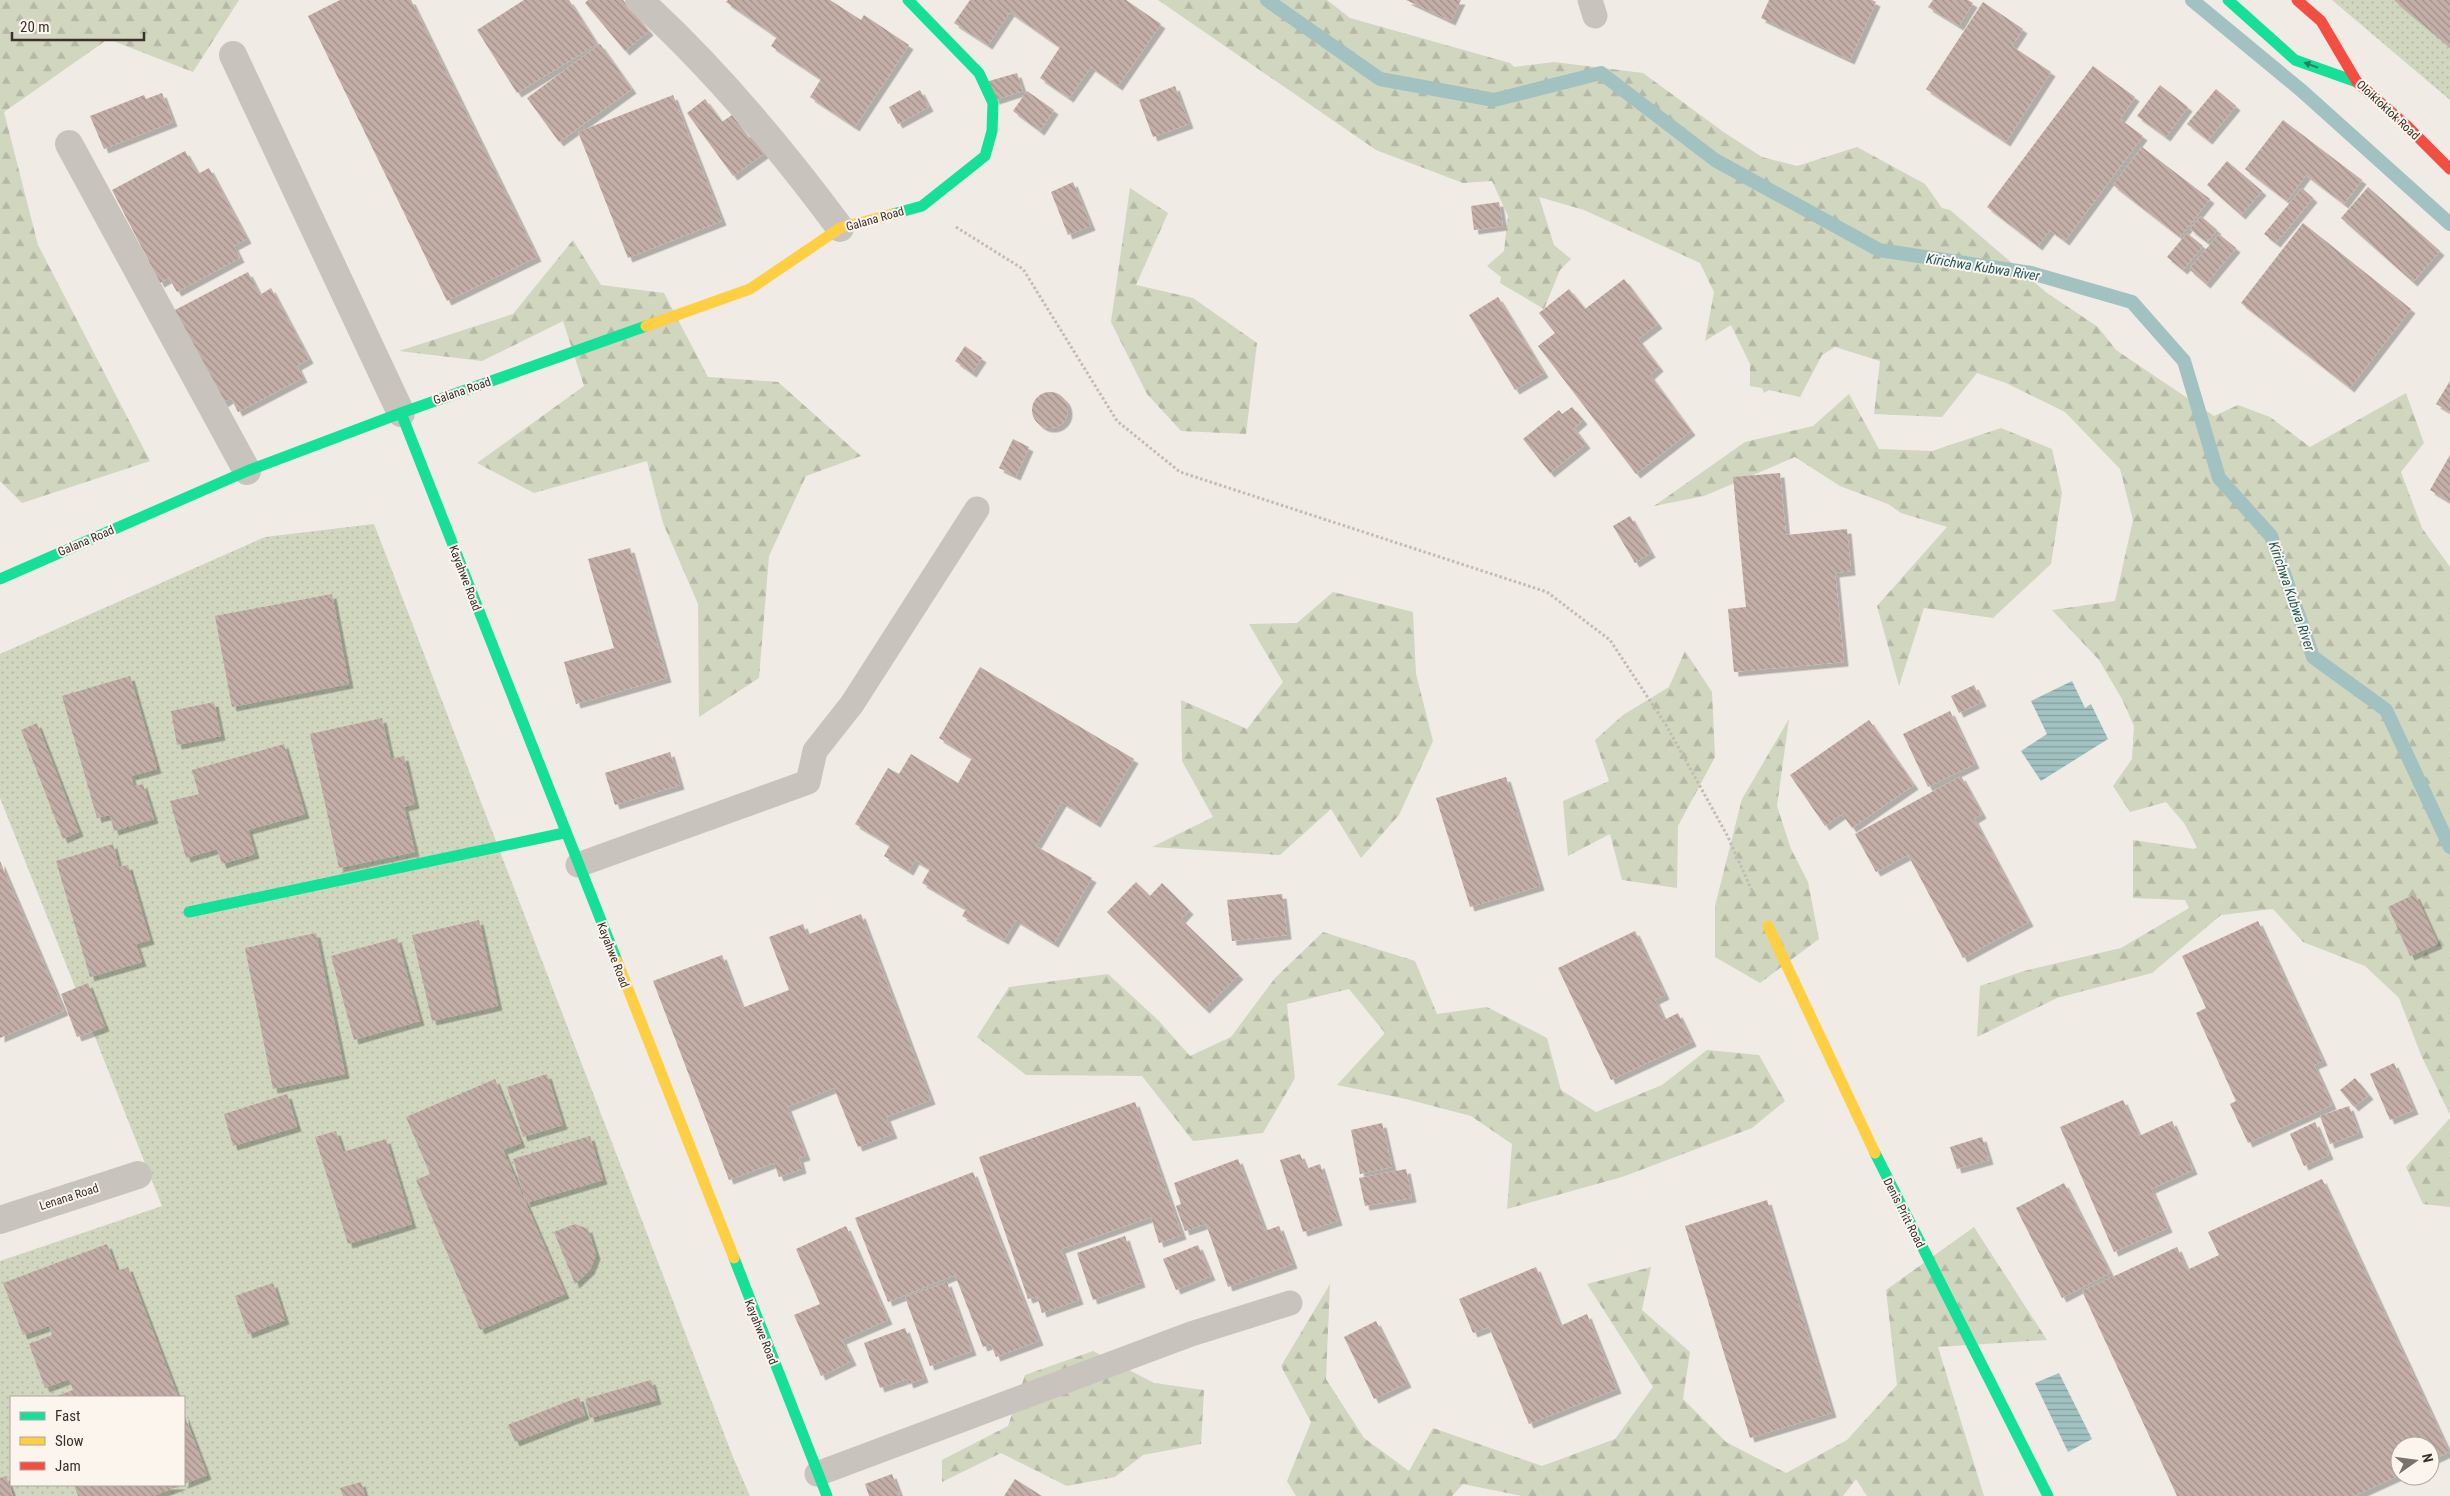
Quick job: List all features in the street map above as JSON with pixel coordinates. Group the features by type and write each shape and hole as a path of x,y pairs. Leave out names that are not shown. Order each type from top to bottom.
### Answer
{"main road":[{"path":"908,0 979,72 992,103 992,131 985,156 922,206"},
{"path":"2228,0 2296,60 2357,82"},
{"name":"Oloiktoktok Road","path":"2296,0 2321,21 2357,82 2407,126 2450,169"},
{"name":"Galana Road","path":"0,579 247,471 409,410 750,289 840,228 922,206"},
{"name":"Kayahwe Road","path":"409,410 564,832 822,1485"},
{"path":"188,912 564,832"},
{"name":"Denis Pritt Road","path":"1768,926 1878,1160 2048,1496"}],"street":[{"path":"639,0 669,27 779,147 840,228"},
{"path":"233,55 409,410"},
{"path":"69,144 247,471"},
{"name":"Lenana Road","path":"0,1220 138,1175"}],"lane":[{"path":"578,865 808,782 815,751 852,704 977,509"},
{"path":"822,1485 1191,1334 1290,1303"}],"path":[{"path":"922,206 1024,270 1117,421 1180,472 1547,592 1610,640 1666,725 1680,750 1726,835 1768,926"}],"green space":[{"path":"0,0 239,0 193,72 108,39 4,112 38,245 150,461 22,503 0,481"},
{"path":"1158,0 1327,0 1350,18 1510,63 1514,67 1554,62 1643,73 1725,133 1762,157 1797,166 1857,147 1925,184 1942,208 1950,210 2047,293 2098,327 2116,350 2214,416 2238,405 2270,417 2310,447 2406,393 2424,443 2401,472 2422,528 2450,567 2450,1115 2421,1055 2399,998 2365,966 2303,942 2273,909 2221,915 2152,973 2057,998 1977,1037 1980,986 2024,971 2121,948 2189,908 2185,900 2133,898 2133,840 2194,849 2197,847 2184,823 2166,802 2130,812 2113,786 2132,759 2134,726 2122,699 2099,660 2052,610 2115,601 2133,520 2120,469 2065,412 2006,383 1977,373 1942,417 1874,414 1880,361 1835,347 1822,355 1800,397 1769,390 1764,393 1762,388 1750,386 1750,364 1731,325 1705,341 1714,292 1700,263 1584,210 1539,197 1554,245 1571,259 1560,270 1544,309 1500,283 1501,277 1487,266 1504,251 1508,216 1492,181 1463,183 1376,150"},
{"path":"2332,0 2450,0 2450,100"},
{"path":"1130,188 1168,213 1136,285 1193,298 1257,343 1246,434 1181,431 1147,394 1111,322"},
{"path":"573,240 601,285 664,293 708,377 778,382 861,456 806,476 769,556 759,678 699,717 698,604 663,523 647,461 534,493 477,463 584,386 563,321 482,361 399,351 513,314"},
{"path":"1849,394 1879,449 1932,451 2001,428 2052,449 2062,493 2051,564 1993,618 1924,608 1899,686 1877,606 1947,527 1901,513 1888,504 1840,486 1795,457 1704,496 1654,506 1745,442 1813,426"},
{"path":"374,524 733,1457 750,1496 0,1496 0,1261 162,1206 0,798 0,654 265,537"},
{"path":"1333,592 1413,612 1416,674 1433,741 1399,815 1361,858 1331,809 1280,855 1152,847 1213,817 1182,761 1181,700 1247,729 1283,682 1249,624 1297,623"},
{"path":"1685,651 1712,692 1715,757 1678,826 1677,888 1622,880 1610,834 1568,856 1563,801 1609,781 1595,740 1623,715 1669,687"},
{"path":"1789,719 1777,806 1791,849 1808,882 1819,939 1760,983 1715,957 1715,906 1742,799"},
{"path":"1323,932 1415,961 1437,1014 1487,1007 1547,1038 1561,1090 1596,1112 1662,1085 1707,1050 1759,1055 1785,1101 1752,1128 1622,1177 1507,1209 1512,1144 1471,1116 1406,1099 1337,1085 1385,1033 1349,989 1287,1004 1295,1078 1263,1133 1193,1141 1142,1076 1026,1075 977,1037 1009,987 1108,974 1158,1020 1190,1056 1231,1037 1275,978"},
{"path":"2450,1118 2450,1207 2423,1204 2406,1167"},
{"path":"1974,1227 2047,1340 1938,1347 1984,1496 1867,1496 1856,1479 1843,1496 1522,1496 1463,1484 1452,1496 1296,1496 1287,1481 1311,1422 1281,1366 1330,1284 1326,1379 1364,1438 1409,1471 1433,1428 1542,1466 1615,1439 1653,1387 1587,1284 1651,1267 1642,1310 1690,1352 1683,1399 1726,1442 1786,1473 1847,1440 1897,1385 1886,1290"},
{"path":"1093,1351 1154,1383 1204,1390 1201,1444 1143,1455 1115,1477 1067,1486 1001,1453 942,1482 942,1460 1008,1426 1025,1375"}],"water":[{"path":"2072,681 2085,708 2091,704 2108,739 2041,781 2021,751 2047,734 2031,701"},
{"path":"2059,1373 2092,1439 2068,1452 2035,1383"}],"building":[{"path":"340,0 411,0 537,257 447,301 308,16"},
{"path":"524,0 569,0 597,44 517,93 477,30"},
{"path":"588,0 623,0 649,31 625,51 585,3"},
{"path":"728,0 830,0 861,20 864,15 909,45 855,127 810,97 821,79 771,46 777,37 726,2"},
{"path":"970,0 1126,0 1161,24 1118,86 1091,67 1069,98 1040,78 1060,47 1010,12 988,45 954,23"},
{"path":"1406,0 1461,0 1451,21"},
{"path":"1769,0 1872,0 1876,2 1850,60 1761,18"},
{"path":"1933,0 1968,0 1973,3 1959,26 1928,7"},
{"path":"2394,0 2450,0 2450,47"},
{"path":"1983,2 2023,29 2012,46 2051,72 2006,142 1926,89"},
{"path":"600,44 632,89 559,142 527,98"},
{"path":"2093,66 2135,97 2120,119 2143,136 2065,241 2050,230 2038,246 1987,207"},
{"path":"1017,73 1023,91 995,100 989,81"},
{"path":"2160,85 2188,107 2166,137 2137,116"},
{"path":"1175,86 1189,124 1153,137 1139,100"},
{"path":"2216,89 2236,106 2208,140 2187,124"},
{"path":"920,90 929,107 898,124 889,107"},
{"path":"1027,91 1054,110 1040,131 1013,111"},
{"path":"162,93 173,122 104,149 90,116 144,95 146,99"},
{"path":"673,95 722,221 628,258 578,132"},
{"path":"705,99 722,122 732,115 749,138 752,135 765,153 733,176 687,113"},
{"path":"2283,120 2362,180 2344,204 2306,175 2287,201 2245,169"},
{"path":"2142,147 2210,199 2180,237 2113,185"},
{"path":"185,151 198,174 209,168 247,239 234,246 240,258 177,292 169,278 160,283 112,190"},
{"path":"2227,161 2262,191 2241,215 2207,185"},
{"path":"1073,182 1091,226 1068,235 1051,192"},
{"path":"2368,187 2440,251 2413,282 2341,218"},
{"path":"2302,188 2313,198 2276,243 2264,234"},
{"path":"1499,202 1503,226 1474,230 1471,206"},
{"path":"2201,216 2217,230 2207,242 2190,229"},
{"path":"2303,223 2411,309 2350,388 2241,303"},
{"path":"2187,233 2203,246 2183,270 2167,257"},
{"path":"2219,234 2236,248 2206,284 2189,269"},
{"path":"248,272 260,295 271,288 309,359 297,366 303,378 238,412 231,398 223,403 173,311"},
{"path":"1624,279 1658,324 1638,339 1659,367 1650,375 1691,431 1636,474 1538,346 1555,333 1539,313 1569,289 1585,309"},
{"path":"1498,297 1544,373 1515,390 1469,315"},
{"path":"965,346 982,358 972,373 955,361"},
{"path":"2450,381 2450,412 2436,404"},
{"path":"1050,392 1057,393 1063,397 1067,403 1067,417 1063,423 1057,427 1050,428 1043,427 1037,423 1033,417 1032,410 1033,403 1037,397 1043,393"},
{"path":"1572,407 1583,420 1574,428 1586,444 1550,473 1523,439 1559,410 1562,414"},
{"path":"1013,439 1029,447 1016,476 999,468"},
{"path":"2450,455 2450,502 2430,490"},
{"path":"1780,473 1786,535 1847,529 1851,571 1835,573 1844,662 1734,672 1728,609 1746,607 1733,477"},
{"path":"1630,516 1651,553 1635,563 1613,526"},
{"path":"630,548 667,678 576,704 564,662 614,648 588,559"},
{"path":"332,594 349,684 232,707 215,616"},
{"path":"980,667 1134,759 1096,823 1062,802 1036,846 1092,878 1054,943 1016,920 1004,940 962,916 966,909 922,883 930,869 915,860 909,871 884,856 890,845 855,824 888,768 899,774 911,754 958,783 972,758 939,738"},
{"path":"130,676 157,769 131,776 134,786 143,784 154,819 114,831 110,815 97,818 62,696"},
{"path":"1974,685 1982,702 1959,713 1951,696"},
{"path":"214,702 221,736 177,745 171,711"},
{"path":"1950,711 1975,764 1928,787 1903,734"},
{"path":"382,718 391,759 404,756 415,804 404,807 415,852 339,868 310,734"},
{"path":"1869,720 1914,785 1852,828 1842,814 1825,826 1790,775"},
{"path":"37,723 79,832 63,839 21,730"},
{"path":"284,744 305,814 248,830 255,854 222,864 217,849 186,858 170,801 199,794 192,770"},
{"path":"670,752 680,785 615,805 605,773"},
{"path":"1961,776 1982,814 1974,819 2029,922 1963,958 1908,855 1876,872 1855,834"},
{"path":"1506,777 1540,886 1470,907 1436,798"},
{"path":"113,844 119,867 128,865 150,940 136,944 142,962 90,977 56,861"},
{"path":"0,861 64,1011 0,1038"},
{"path":"1136,882 1150,896 1162,883 1189,910 1181,919 1239,975 1205,1009 1107,912"},
{"path":"1282,894 1287,935 1232,941 1227,900"},
{"path":"2415,894 2438,944 2410,956 2388,907"},
{"path":"861,914 931,1100 886,1117 893,1134 858,1147 834,1088 787,1107 806,1156 799,1158 802,1169 779,1177 774,1163 729,1180 653,981 722,955 742,1008 789,990 769,937 803,924 807,935"},
{"path":"479,920 498,1006 432,1021 412,935"},
{"path":"2258,921 2323,1061 2314,1065 2332,1105 2248,1143 2230,1104 2236,1101 2196,1013 2206,1008 2182,956"},
{"path":"1635,931 1665,995 1655,1000 1664,1020 1678,1013 1692,1042 1611,1080 1558,968"},
{"path":"316,933 345,1074 273,1089 245,948"},
{"path":"397,938 420,1021 354,1040 331,956"},
{"path":"88,983 105,1027 77,1037 61,994"},
{"path":"2394,1063 2414,1110 2390,1120 2370,1074"},
{"path":"547,1074 563,1125 523,1137 507,1087"},
{"path":"2355,1078 2369,1095 2354,1107 2340,1090"},
{"path":"495,1079 521,1143 503,1150 565,1294 480,1330 416,1180 430,1174 406,1117"},
{"path":"287,1094 297,1127 233,1146 224,1114"},
{"path":"2123,1100 2139,1136 2172,1121 2193,1170 2151,1189 2168,1228 2114,1252 2060,1127"},
{"path":"1135,1102 1182,1235 1159,1243 1151,1217 1061,1249 1079,1300 1042,1313 1037,1296 1028,1299 979,1157"},
{"path":"2349,1106 2359,1133 2330,1144 2320,1116"},
{"path":"2315,1122 2329,1155 2304,1166 2290,1134"},
{"path":"1382,1123 1392,1167 1360,1174 1351,1130"},
{"path":"336,1131 343,1152 386,1139 412,1224 348,1244 315,1137"},
{"path":"590,1136 603,1180 526,1203 513,1159"},
{"path":"1982,1137 1989,1160 1957,1169 1950,1147"},
{"path":"1300,1154 1306,1169 1320,1164 1338,1221 1303,1232 1280,1160"},
{"path":"1238,1159 1265,1231 1279,1226 1293,1264 1228,1287 1206,1224 1185,1231 1176,1206 1181,1204 1174,1183"},
{"path":"1406,1169 1412,1198 1365,1206 1359,1178"},
{"path":"973,1172 1039,1341 996,1357 991,1344 983,1347 955,1275 888,1302 855,1218"},
{"path":"2322,1179 2449,1452 2440,1456 2440,1436 2390,1436 2390,1480 2354,1496 2177,1496 2082,1291 2177,1247 2187,1270 2219,1255 2208,1232"},
{"path":"2064,1183 2110,1273 2062,1298 2016,1208"},
{"path":"1767,1200 1832,1413 1750,1438 1685,1226"},
{"path":"575,1224 588,1229 596,1255 590,1270 575,1284 554,1232"},
{"path":"846,1226 888,1320 842,1340 852,1361 821,1376 794,1315 820,1304 796,1249"},
{"path":"1125,1236 1141,1283 1093,1300 1077,1253"},
{"path":"107,1244 117,1271 128,1267 178,1396 57,1396 73,1390 69,1379 45,1388 29,1344 52,1335 49,1326 23,1335 3,1283"},
{"path":"1198,1245 1211,1276 1176,1290 1163,1259"},
{"path":"1536,1267 1560,1326 1587,1314 1617,1389 1529,1424 1489,1327 1473,1333 1459,1299"},
{"path":"947,1282 972,1351 930,1366 905,1297"},
{"path":"273,1283 285,1320 248,1334 235,1296"},
{"path":"1376,1321 1407,1383 1374,1399 1344,1337"},
{"path":"905,1328 924,1378 909,1384 907,1379 880,1388 864,1343"},
{"path":"651,1380 657,1400 590,1418 585,1399"},
{"path":"579,1397 585,1415 515,1442 508,1425"},
{"path":"185,1417 207,1475 185,1484"},
{"path":"892,1474 900,1496 869,1496 865,1484"},
{"path":"6,1476 13,1496 0,1496 0,1478"},
{"path":"1015,1479 1042,1496 1004,1496"},
{"path":"361,1482 365,1496 343,1496 340,1488"},
{"path":"74,1486 179,1486 153,1496 78,1496"}],"waterway":[{"name":"Kirichwa Kubwa River","path":"1267,0 1380,79 1494,100 1601,73 1715,160 1879,250 2031,273 2132,302 2184,361 2219,478 2271,536 2313,657 2386,710 2450,847"},
{"path":"2192,0 2302,91 2450,224"}],"traffic: fast":[{"path":"893,214 922,206 985,156 992,131 993,103 979,73 908,0"},
{"path":"2228,0 2295,60 2357,82"},
{"path":"0,579 247,471 401,413 646,326"},
{"path":"401,413 617,961"},
{"path":"189,912 564,833"},
{"path":"1875,1153 2048,1496"},
{"path":"734,1258 827,1496"}],"traffic: slow":[{"path":"646,326 750,289 840,228 893,214"},
{"path":"1768,926 1875,1153"},
{"path":"617,961 734,1258"}],"traffic: jam":[{"path":"2297,0 2321,21 2357,82 2407,126 2450,169"}]}
